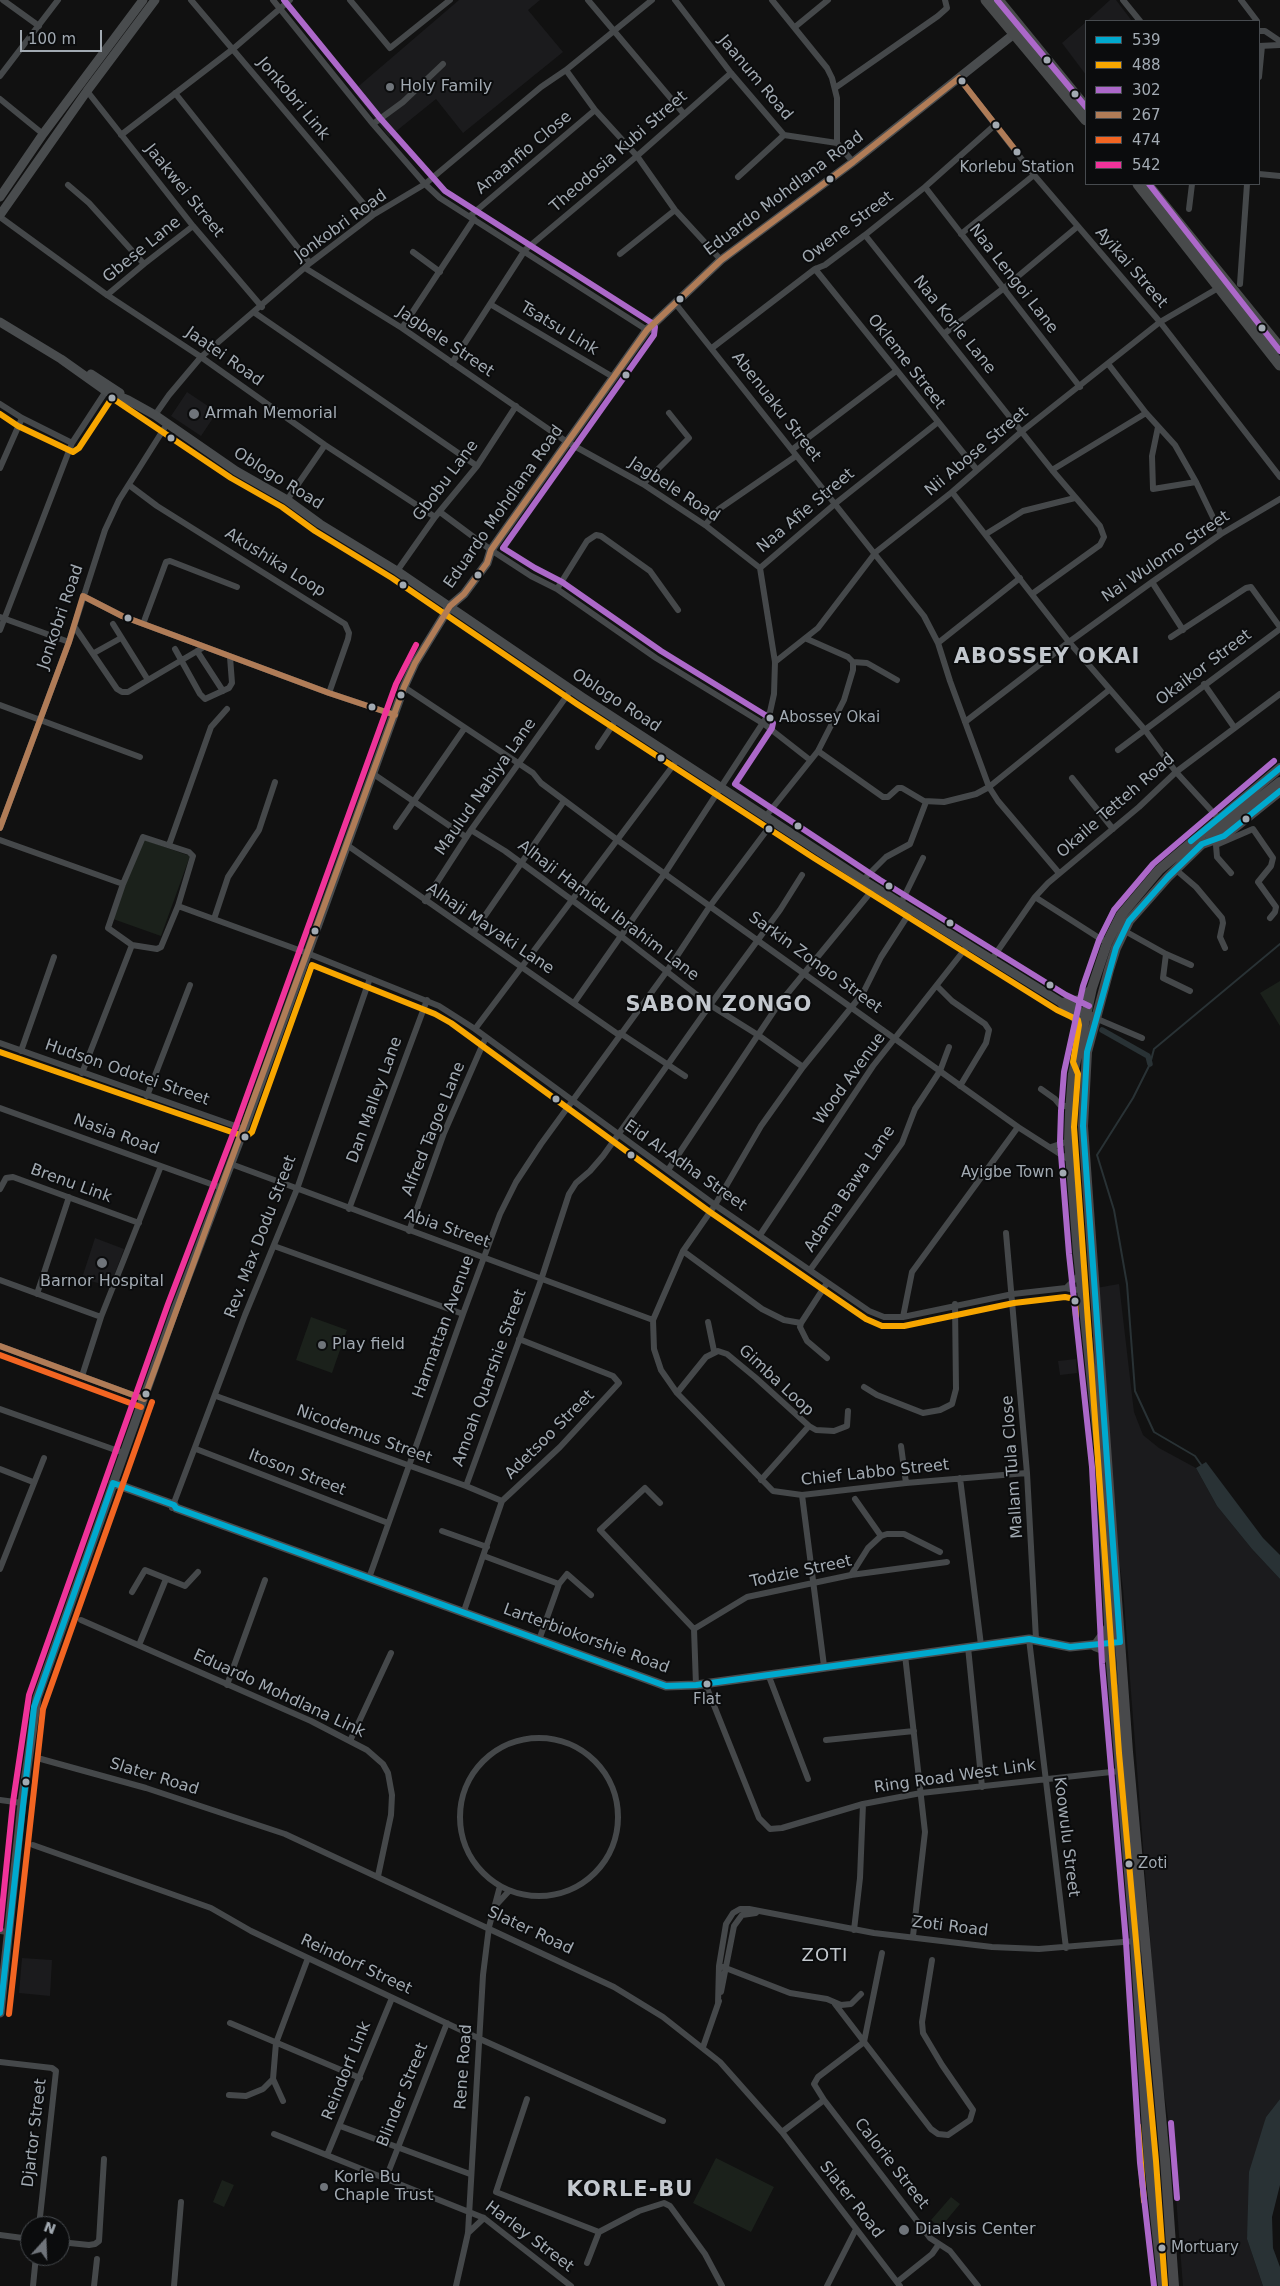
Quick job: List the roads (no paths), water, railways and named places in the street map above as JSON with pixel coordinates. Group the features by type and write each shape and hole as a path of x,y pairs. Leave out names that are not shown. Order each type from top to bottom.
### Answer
{"highway":[{"path":"986,0 1085,119"},
{"path":"998,0 1085,107"},
{"path":"1139,185 1280,365"},
{"path":"1148,185 1280,348"},
{"path":"1247,322 1280,357"}],"main road":[{"path":"0,197 43,134 143,0"},
{"path":"0,216 87,91 156,0"},
{"name":"Eduardo Mohdlana Road","path":"0,2013 4,1931 36,1698 372,773 404,687 416,663 450,606 464,594 487,563 491,550 647,330 721,260 853,162 1014,34"},
{"name":"Oblogo Road","path":"0,317 108,388"},
{"name":"Oblogo Road","path":"0,322 155,415 261,487 287,500 320,524 397,571 616,720 863,880 1062,1003 1090,1016"},
{"path":"1111,1663 1115,1643 1109,1627 1101,1466 1071,1161 1070,1107 1073,1074 1080,1038 1124,930 1146,899 1203,843 1213,828 1280,768"},
{"path":"1174,2286 1166,2160 1143,1938 1124,1699 1120,1690 1115,1643 1083,1126 1088,1072 1087,1052 1092,988 1107,943 1121,915 1145,885 1280,772"},
{"path":"1213,828 1280,782"},
{"path":"1203,843 1224,836 1280,792"},
{"path":"1062,1003 1081,1000 1092,988"},
{"path":"1062,1003 1077,1020 1080,1038"},
{"path":"118,1471 127,1491"},
{"path":"111,1489 127,1491"},
{"name":"Larterbiokorshie Road","path":"111,1489 127,1491 174,1507 666,1686 696,1685 1032,1639 1064,1647 1115,1643"},
{"path":"1109,1627 1095,1646 1108,1655 1111,1663 1135,1941 1149,2162 1162,2286"},
{"path":"1149,2162 1166,2160"}],"street":[{"path":"4,0 39,26"},
{"path":"0,76 58,0"},
{"name":"Jonkobri Link","path":"191,0 373,215"},
{"path":"273,0 373,124 425,184 440,198 525,250 647,330"},
{"path":"121,135 233,49 290,0"},
{"path":"350,0 390,48 450,0"},
{"path":"588,0 684,114"},
{"name":"Jonkobri Road","path":"155,415 168,395 201,357 308,266 373,215 425,184 519,105 566,70 652,0"},
{"name":"Jaanum Road","path":"675,0 731,73 784,135 837,143"},
{"path":"772,0 827,68 835,88 837,143 853,162"},
{"path":"795,27 828,0"},
{"path":"835,88 938,16 947,8 945,0"},
{"path":"1123,0 1139,20"},
{"path":"1241,0 1256,20"},
{"path":"1260,31 1280,41"},
{"path":"1260,69 1263,45 1270,36"},
{"path":"1263,45 1280,45"},
{"path":"373,124 403,102 443,64"},
{"path":"566,70 595,110 637,156 676,210 721,260"},
{"name":"Theodosia Kubi Street","path":"452,363 525,250 637,156 731,73"},
{"name":"Ayikai Street","path":"959,78 1034,175 1160,322 1280,477"},
{"name":"Jaakwei Street","path":"87,91 193,226 262,307"},
{"name":"Jagbele Street","path":"175,93 308,266 402,328 567,442"},
{"path":"0,99 43,134"},
{"name":"Anaanfio Close","path":"402,328 440,272 472,218 595,110"},
{"name":"Owene Street","path":"712,348 815,269 825,265 865,235 925,187 996,124"},
{"path":"738,177 784,135"},
{"path":"1260,174 1280,176"},
{"path":"961,234 1034,175"},
{"path":"68,185 89,203 144,264"},
{"path":"1189,209 1192,185"},
{"path":"1240,284 1247,185"},
{"name":"Naa Lengoi Lane","path":"925,187 1080,387"},
{"path":"620,254 676,210"},
{"name":"Jaatei Road","path":"0,216 108,295 201,357 325,444 531,576 557,589 656,658 764,724 810,760"},
{"name":"Gbese Lane","path":"108,295 193,226"},
{"path":"945,333 1004,288 1077,227"},
{"name":"Naa Korle Lane","path":"865,235 945,333 1021,432 1098,523 1104,537 1100,545 1032,594"},
{"path":"413,252 440,272"},
{"name":"Okleme Street","path":"815,269 937,423 977,470"},
{"name":"Nii Abose Street","path":"775,662 807,639 818,628 876,552 952,492 1021,432 1160,322 1220,288"},
{"name":"Abenuaku Street","path":"675,302 793,448 796,456 876,552 924,616 938,643 989,786 1058,874"},
{"name":"Tsatsu Link","path":"490,304 613,377"},
{"path":"254,313 477,466"},
{"path":"1108,365 1146,413 1175,445 1196,482 1221,534"},
{"path":"793,448 896,371"},
{"path":"0,630 2,618 72,443 108,388"},
{"path":"0,404 22,418 72,443"},
{"name":"Gbobu Lane","path":"397,571 437,514 477,466 516,406"},
{"path":"643,484 690,438 669,413"},
{"path":"1052,470 1146,413"},
{"path":"0,468 22,418"},
{"name":"Naa Afie Street","path":"574,1003 723,788 764,724 772,708 775,662 760,568 836,503 937,423"},
{"name":"Jonkobri Road","path":"0,828 69,642 105,530 129,485 167,424"},
{"path":"1158,427 1152,456 1153,489 1196,482"},
{"name":"Jagbele Road","path":"567,442 643,484 704,525 760,568"},
{"path":"287,500 325,444"},
{"path":"704,525 719,509 796,456"},
{"name":"Akushika Loop","path":"129,485 157,506 345,624 349,633 348,639 329,693"},
{"path":"952,492 1069,642 1145,730 1176,772 1213,828"},
{"path":"986,534 1023,511 1075,498"},
{"name":"Nai Wulomo Street","path":"965,722 1069,642 1152,582 1221,534 1280,499"},
{"path":"557,589 587,542 596,535 601,536 650,571 678,610"},
{"path":"143,624 166,562 170,561 238,587"},
{"path":"938,643 1020,578"},
{"path":"1152,582 1182,630"},
{"path":"1171,637 1246,588 1251,587 1280,628"},
{"path":"83,596 143,624 329,693 395,715"},
{"path":"2,618 69,642"},
{"path":"113,624 148,680"},
{"path":"74,626 117,689 122,692 128,692 204,647"},
{"name":"Okaikor Street","path":"1118,750 1280,628"},
{"path":"94,653 120,638"},
{"path":"807,639 848,657 853,662 867,663 897,680"},
{"path":"175,649 203,698 211,698 229,688 233,679 230,672 230,657"},
{"path":"197,651 223,692"},
{"name":"Harmattan Avenue","path":"369,1578 484,1257 500,1214 516,1182 666,971 818,751 844,700 853,670 853,662"},
{"path":"1204,684 1234,727"},
{"name":"Sarkin Zongo Street","path":"404,687 464,729 533,773 541,783 616,840 758,939 1018,1127 1071,1161"},
{"name":"Maulud Nabiya Lane","path":"425,901 470,830 571,690"},
{"path":"818,751 883,797 888,797 898,788 902,788 926,802 944,802 966,797 989,786 1109,690"},
{"name":"Okaile Tetteh Road","path":"992,959 1035,897 1058,874 1176,772 1280,694"},
{"path":"0,705 140,757"},
{"path":"169,845 212,727 227,709"},
{"path":"598,747 616,720"},
{"path":"396,827 464,729"},
{"path":"475,1029 570,900 678,759"},
{"path":"372,773 466,837"},
{"path":"1072,778 1113,828"},
{"path":"214,919 228,877 258,830 275,782"},
{"path":"473,933 564,801"},
{"path":"863,880 886,857 908,846 926,802"},
{"path":"1214,848 1253,829 1273,858 1271,866 1258,882 1276,907 1275,912 1270,918"},
{"name":"Alhaji Hamidu Ibrahim Lane","path":"470,830 520,863 621,936 710,1005 758,1035 803,1067"},
{"path":"143,837 169,845 190,852 193,856 178,906 161,946 157,949 132,945 108,928 122,884 143,837"},
{"path":"0,840 122,884"},
{"path":"1203,843 1214,848 1217,857 1231,873"},
{"name":"Alhaji Mayaki Lane","path":"346,845 574,1003 667,1066 685,1076"},
{"path":"901,903 922,858"},
{"path":"1175,869 1196,887 1222,918 1224,923 1220,937 1225,948"},
{"name":"Amoah Quarshie Street","path":"466,1486 569,1194 576,1183 596,1164 780,910 802,875"},
{"path":"668,1170 758,1035 804,973 876,888"},
{"path":"1035,897 1107,943"},
{"name":"Eid Al-Adha Street","path":"178,906 307,953 427,1000 475,1029 715,1205 869,1311 884,1316 903,1317 955,1304 1013,1294 1066,1288 1074,1290 1083,1289"},
{"name":"Chief Labbo Street","path":"912,909 881,957 862,993 803,1067 741,1157 715,1205 683,1251 653,1320 652,1331 656,1360 660,1370 677,1393 773,1491 802,1495 906,1483 1027,1473"},
{"path":"1124,930 1166,954 1191,965"},
{"name":"Wood Avenue","path":"760,1235 787,1197 842,1111 969,944"},
{"path":"82,1073 132,945"},
{"path":"1166,954 1164,978 1190,992"},
{"path":"21,1051 54,956"},
{"name":"Rev. Max Dodu Street","path":"174,1507 297,1189 370,978"},
{"path":"147,1096 190,985"},
{"path":"937,986 952,1001 985,1024 989,1030 986,1044 960,1086"},
{"name":"Dan Malley Lane","path":"349,1208 427,1000"},
{"path":"1090,1016 1142,1038"},
{"name":"Alfred Tagoe Lane","path":"409,1231 444,1133 486,1038"},
{"name":"Hudson Odotei Street","path":"0,1043 147,1096 244,1128"},
{"name":"Adama Bawa Lane","path":"810,1270 902,1143 915,1108 940,1071 949,1047"},
{"path":"1041,1089 1060,1105 1070,1107"},
{"name":"Nasia Road","path":"0,1108 222,1188"},
{"path":"903,1317 912,1272 1018,1127"},
{"path":"1051,1147 1070,1141"},
{"name":"Abia Street","path":"231,1164 484,1257 540,1280 653,1320"},
{"path":"82,1376 101,1317 160,1166"},
{"name":"Brenu Link","path":"0,1189 6,1178 13,1177 139,1223"},
{"path":"37,1294 69,1197"},
{"name":"Mallam Tula Close","path":"1006,1233 1013,1294 1027,1473 1032,1639"},
{"path":"274,1246 463,1314"},
{"path":"683,1251 762,1309 784,1320 801,1323"},
{"path":"1066,1288 1081,1272"},
{"path":"0,1280 101,1317"},
{"path":"827,1283 801,1323 802,1331 807,1341 827,1358"},
{"path":"864,1387 877,1395 923,1413 940,1410 952,1404 956,1389 955,1304"},
{"path":"708,1322 714,1351"},
{"name":"Adetsoo Street","path":"464,1611 502,1502 560,1447 619,1383 613,1376 519,1339"},
{"path":"0,1346 144,1399"},
{"name":"Gimba Loop","path":"677,1393 706,1357 714,1351 727,1354 751,1373 809,1426 761,1480"},
{"name":"Nicodemus Street","path":"216,1396 466,1486 502,1502"},
{"path":"0,1409 124,1453"},
{"path":"809,1426 824,1431 842,1428 847,1426 848,1411"},
{"path":"902,1446 906,1483"},
{"name":"Itoson Street","path":"196,1449 388,1523"},
{"path":"0,1569 44,1458"},
{"path":"0,1469 33,1482"},
{"path":"960,1478 981,1645"},
{"path":"660,1503 645,1488 600,1530 694,1629 696,1685"},
{"path":"802,1495 824,1666"},
{"path":"855,1499 881,1536"},
{"path":"442,1531 487,1547"},
{"path":"851,1575 868,1548 881,1536 897,1533 904,1534 940,1552"},
{"path":"484,1556 559,1584"},
{"name":"Todzie Street","path":"694,1629 747,1597 851,1575 947,1562"},
{"path":"132,1592 145,1570 185,1586 198,1572"},
{"path":"539,1640 559,1584 567,1574 591,1595"},
{"path":"139,1645 166,1579"},
{"path":"227,1685 265,1580"},
{"name":"Eduardo Mohdlana Link","path":"82,1620 311,1721 367,1750 383,1764 388,1774 392,1795 378,1876"},
{"name":"Koowulu Street","path":"1032,1639 1044,1779 1066,1948"},
{"path":"968,1647 982,1787"},
{"path":"350,1741 392,1653"},
{"path":"905,1656 925,1832 913,1936"},
{"path":"768,1674 808,1779"},
{"name":"Ring Road West Link","path":"706,1683 759,1818 766,1827 782,1828 863,1804 921,1793 1120,1771"},
{"path":"826,1740 914,1731"},
{"path":"543,1737 568,1743 580,1749 600,1766 613,1788 619,1815 615,1840 601,1867 582,1884 570,1890 542,1896 510,1891 500,1886 474,1864 462,1838 459,1811 465,1786 479,1764 489,1754 508,1743 525,1738 543,1737"},
{"name":"Slater Road","path":"41,1759 146,1788 285,1834 489,1927 614,1987 663,2017 703,2047 782,2132 899,2284"},
{"path":"0,1800 22,1803"},
{"path":"854,1930 860,1878 863,1804"},
{"name":"Reindorf Street","path":"33,1845 211,1908 251,1931 392,1998 662,2121"},
{"name":"Rene Road","path":"456,2286 468,2233 470,2174 489,1927 500,1886"},
{"name":"Rene Road","path":"496,1905 510,1891"},
{"name":"Zoti Road","path":"718,2004 719,1966 729,1918 740,1909 854,1930 992,1947 1066,1948 1135,1941"},
{"name":"Zoti Road","path":"703,2047 718,2004 737,1920 748,1913 762,1913"},
{"path":"864,2042 882,1952"},
{"path":"283,2102 273,2079 276,2043 308,1958"},
{"path":"719,1966 790,1993 827,1999 835,2004 934,2132 943,2136 948,2135 970,2120 973,2114 972,2104 942,2065 923,2033 922,2022 932,1960"},
{"path":"835,2004 850,2004 861,1994"},
{"name":"Reindorf Link","path":"327,2155 392,1998"},
{"path":"230,2022 360,2078"},
{"name":"Blinder Street","path":"386,2178 396,2148 447,2023"},
{"name":"Calorie Street","path":"864,2042 814,2080 814,2084 824,2100 930,2238 950,2251 978,2286"},
{"name":"Djartor Street","path":"0,2062 52,2068 56,2071 40,2216"},
{"path":"229,2096 246,2096 263,2089 273,2079"},
{"path":"527,2099 496,2192 599,2232"},
{"path":"782,2132 824,2100"},
{"path":"340,2126 470,2174"},
{"name":"Harley Street","path":"274,2134 484,2218 571,2286"},
{"path":"70,2243 89,2245 98,2243 102,2209 104,2159"},
{"path":"174,2286 181,2202"},
{"path":"587,2263 599,2232 639,2211 666,2203 705,2254 722,2286"},
{"path":"468,2233 484,2218"},
{"path":"827,2286 856,2229"},
{"path":"0,2235 20,2238"},
{"path":"899,2284 932,2254 939,2244"},
{"path":"94,2286 97,2259"},
{"path":"32,2286 35,2266"}],"waterway":[{"path":"1202,1466 1195,1456 1154,1432 1135,1391 1127,1284 1114,1210 1097,1155 1133,1098 1150,1064 1154,1049 1280,944"},
{"path":"1102,1030 1148,1056 1150,1064"}],"place":[{"name":"Holy Family","path":"390,87"},
{"name":"Korlebu Station","path":"1017,152"},
{"name":"Armah Memorial","path":"194,414"},
{"name":"Abossey Okai","path":"770,718"},
{"name":"Ayigbe Town","path":"1063,1173"},
{"name":"Barnor Hospital","path":"102,1263"},
{"name":"Play field","path":"322,1345"},
{"name":"Flat","path":"707,1684"},
{"name":"Zoti","path":"1129,1864"},
{"name":"Korle Bu Chaple Trust","path":"324,2187"},
{"name":"Dialysis Center","path":"904,2230"},
{"name":"Mortuary","path":"1162,2248"}],"district":[{"name":"ABOSSEY OKAI","path":"1047,658"},
{"name":"SABON ZONGO","path":"719,1006"},
{"name":"ZOTI","path":"825,1956"},
{"name":"KORLE-BU","path":"630,2191"}]}
